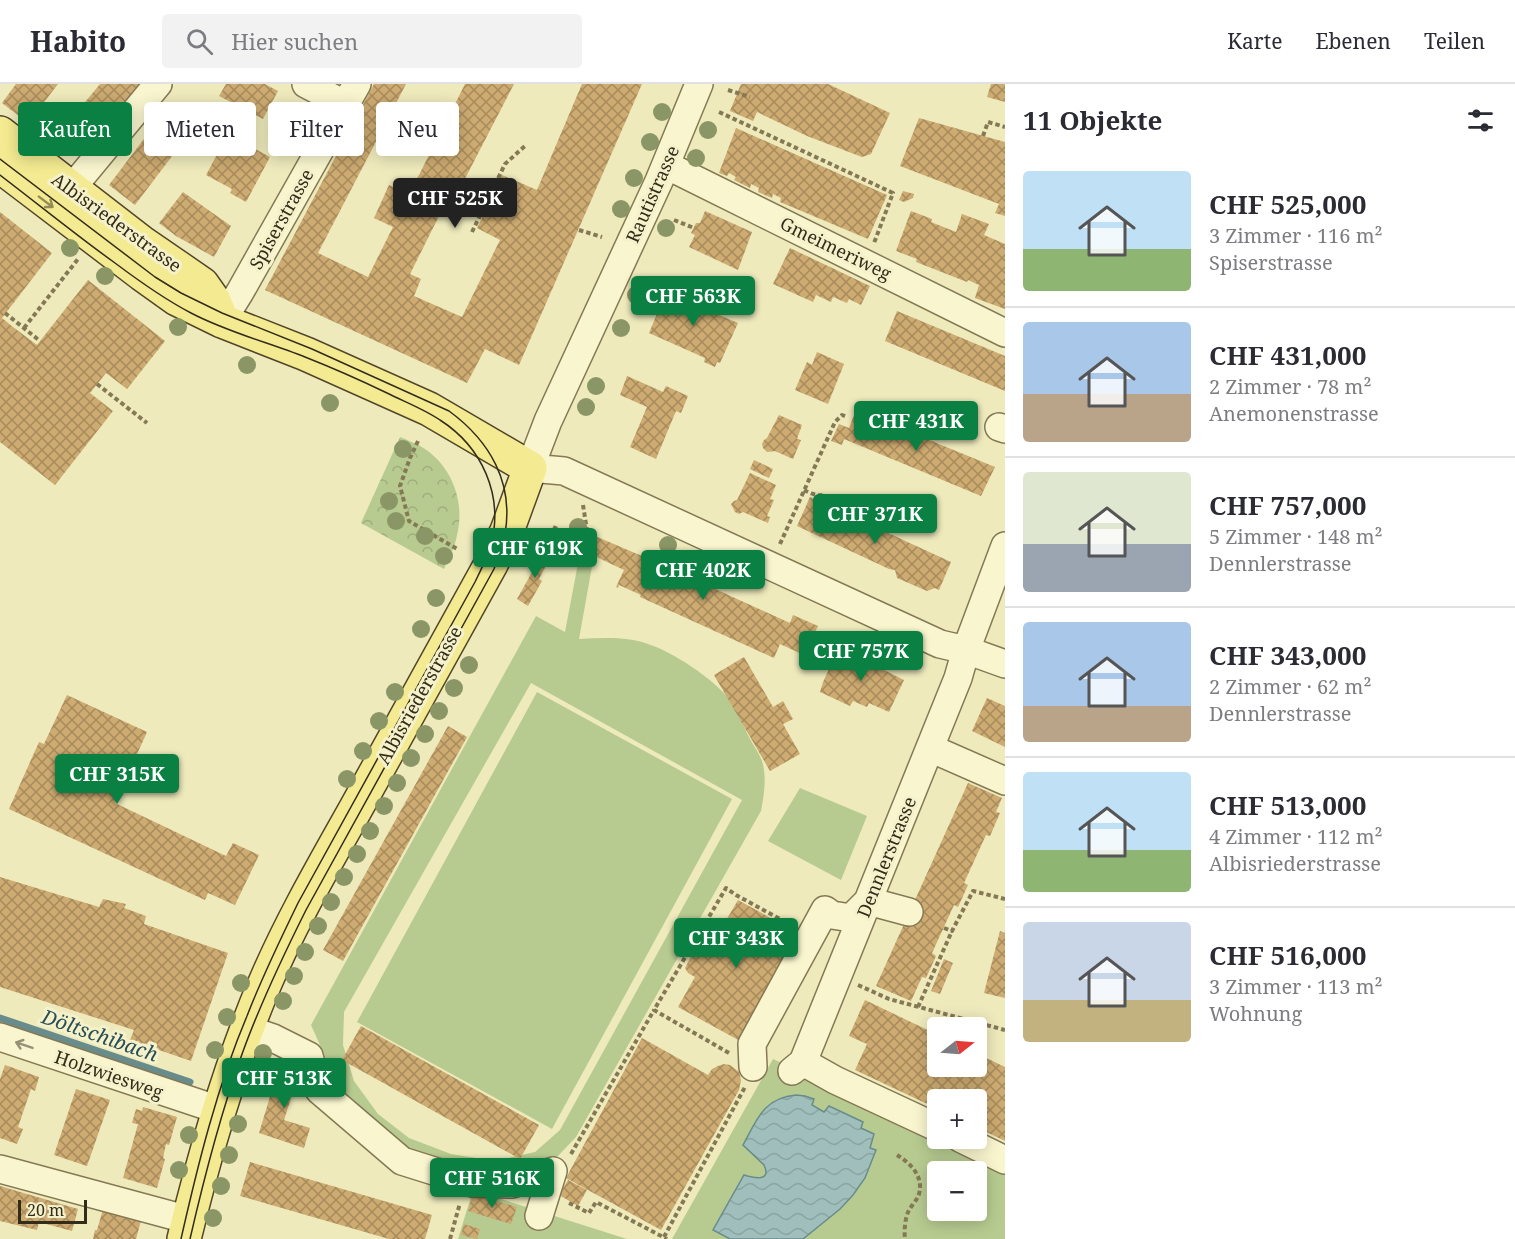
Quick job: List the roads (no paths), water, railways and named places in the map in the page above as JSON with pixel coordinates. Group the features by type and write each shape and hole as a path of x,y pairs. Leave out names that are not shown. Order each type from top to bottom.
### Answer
{"main road":[{"name":"Albisriederstrasse","path":"0,134 141,242 202,284 214,300 222,321"},
{"name":"Albisriederstrasse","path":"0,166 177,299 222,321 315,358 429,409 530,468 507,531 491,564 269,973 219,1110 187,1230"}],"street":[{"path":"71,189 158,84"},
{"path":"306,84 351,95"},
{"name":"Rautistrasse","path":"530,468 548,422 655,191 699,84"},
{"name":"Spiserstrasse","path":"222,321 351,95"},
{"name":"Gmeimeriweg","path":"666,165 1005,333"},
{"path":"530,468 564,471 940,644 966,650 1005,664"},
{"name":"Dennlerstrasse","path":"927,1123 836,1080 798,1066 838,976 958,678 966,650 1005,546"},
{"path":"930,748 1005,781"},
{"path":"753,1067 752,1044 825,910 832,915 851,918 868,902 909,912"},
{"path":"247,1029 282,1042 309,1056 319,1090 402,1161 472,1183 512,1184 546,1193"},
{"name":"Holzwiesweg","path":"0,1037 219,1110"},
{"path":"982,1149 1005,1160"},
{"path":"0,1169 187,1230"}],"water":[{"path":"796,1095 814,1099 812,1105 824,1112 829,1106 863,1122 861,1128 874,1134 870,1148 876,1150 865,1178 840,1209 803,1239 730,1239 713,1230 744,1175 761,1178 766,1174 764,1165 743,1145 757,1119 768,1106 776,1101"}],"waterway":[{"name":"Döltschibach","path":"0,1018 190,1082"}],"tram line":[{"path":"0,159 155,277 181,293 449,411 464,423 487,450 496,465 506,497 505,534 494,569 306,910 263,1001 226,1102 190,1239"},
{"path":"0,175 124,270 181,308 219,326 336,370 434,416 468,444 478,458 492,491 494,526 491,545 482,568 298,903 253,1001 217,1098 181,1239"}]}
